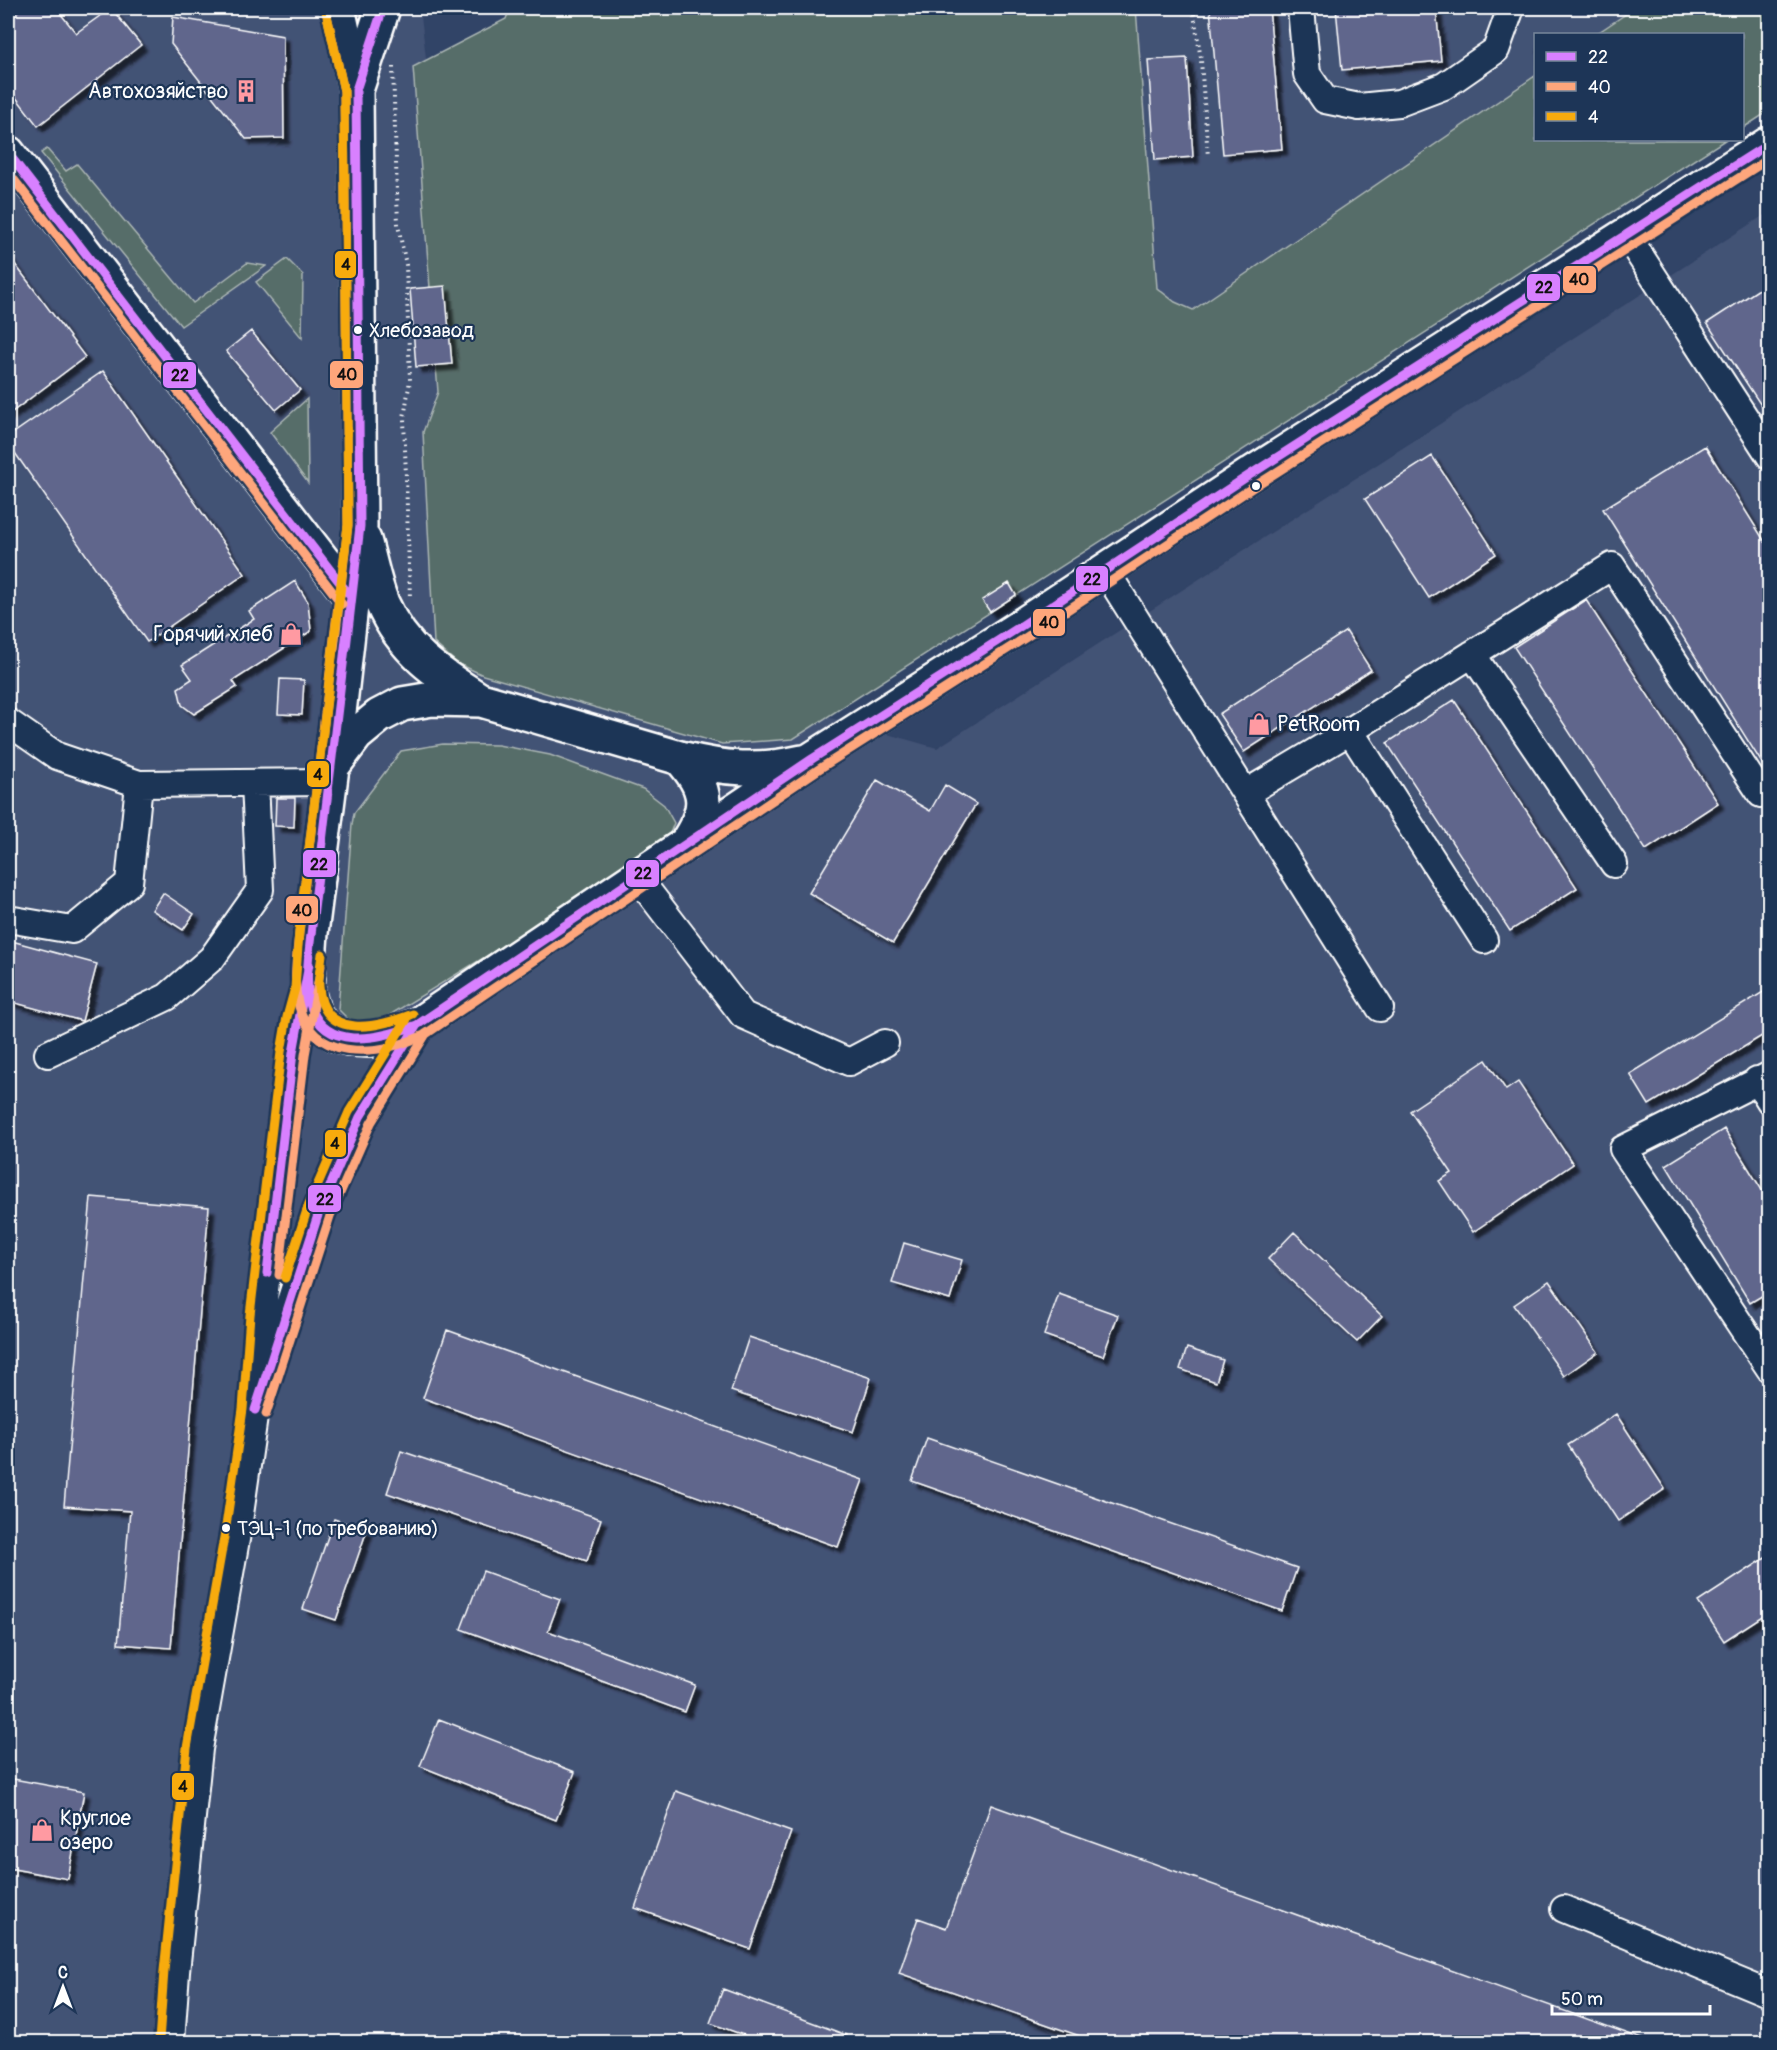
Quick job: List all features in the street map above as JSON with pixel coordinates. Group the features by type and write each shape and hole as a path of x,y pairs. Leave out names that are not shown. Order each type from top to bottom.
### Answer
{"main road":[{"path":"338,8 356,90 360,526 303,1004 313,1011 322,1025 335,1034 370,1040 392,1035 417,1025 813,759 1238,482 1770,142"},
{"path":"356,90 383,8"},
{"path":"8,153 351,597"},
{"path":"360,526 381,602 398,632 416,655 439,675 481,700"},
{"path":"331,775 357,735 379,716 402,704 432,699 481,700 713,766 744,769 776,768 813,759"},
{"path":"680,758 700,784 703,798 701,814 695,830 685,845"}],"street":[{"path":"1301,8 1307,74 1326,100 1359,107 1399,103 1444,86 1496,50 1511,8"},
{"path":"1626,234 1770,456"},
{"path":"1246,793 1350,731 1612,566 1761,794"},
{"path":"1106,570 1380,1008"},
{"path":"1472,654 1614,864"},
{"path":"8,722 57,756 139,784 255,783 331,775"},
{"path":"1350,731 1484,940"},
{"path":"48,1054 167,997 212,958 260,890 255,783"},
{"path":"8,919 72,930 129,883 139,784"},
{"path":"638,878 743,1015 849,1062 885,1043"},
{"path":"171,2043 199,1749 238,1528 255,1410 262,1316 293,1053 303,1004"},
{"path":"255,1410 319,1212 360,1118 417,1025"},
{"path":"1765,1085 1623,1149 1770,1369"},
{"path":"1564,1909 1770,1994"}],"path":[{"path":"1193,8 1201,60 1208,157"},
{"path":"395,57 393,66 398,225 406,265 410,368 404,418 411,601"}],"shaded area":[{"path":"8,8 366,8 421,16 493,623 937,748 1769,212 1769,2042 8,2042"},
{"path":"1119,8 1728,8 1687,33 1534,33 1534,131 1160,369"}],"green space":[{"path":"510,8 1136,8 1157,288 1175,302 1193,310 1534,77 1534,141 1723,141 793,739 722,744 483,675 457,663 434,643 423,432 438,392 413,67 506,19"},
{"path":"1635,8 1769,8 1769,111 1744,127 1744,33 1598,33"},
{"path":"47,149 66,171 77,164 193,303 247,263 266,266 181,326 41,153"},
{"path":"287,259 303,275 302,338 256,282"},
{"path":"307,399 308,483 270,432"},
{"path":"443,744 498,745 550,755 643,789 664,805 674,823 664,848 388,1016 367,1021 349,1020 338,1009 354,813 401,751"}],"building":[{"path":"22,8 56,8 76,33 111,8 141,45 38,126 8,87 8,19"},
{"path":"1210,8 1269,8 1282,149 1223,154"},
{"path":"1336,8 1436,8 1441,61 1342,70"},
{"name":"Автохозяйство","path":"173,17 283,36 284,138 246,139 171,44"},
{"path":"1187,58 1193,157 1155,160 1148,60"},
{"path":"8,255 85,357 8,415"},
{"path":"1770,282 1770,419 1707,323"},
{"path":"445,286 452,364 416,367 410,289"},
{"path":"251,331 300,390 276,410 226,351"},
{"path":"103,371 245,574 147,642 8,443 8,437"},
{"path":"1705,446 1770,550 1770,776 1603,509"},
{"path":"1432,456 1496,554 1429,598 1365,499"},
{"path":"295,581 308,602 311,631 233,681 237,687 194,714 182,705 178,688 192,679 182,665 254,619 249,611"},
{"path":"1009,583 1016,595 990,612 982,600"},
{"path":"1586,600 1718,803 1646,850 1514,647"},
{"path":"1346,631 1371,670 1244,752 1219,714"},
{"path":"280,679 304,680 302,715 278,714"},
{"path":"1454,700 1577,888 1510,931 1387,743"},
{"path":"877,780 930,811 945,785 976,804 893,943 809,893"},
{"path":"276,798 295,798 294,827 275,826"},
{"path":"163,893 194,914 183,930 152,910"},
{"path":"8,940 97,964 82,1021 8,1001"},
{"path":"1768,989 1770,992 1770,1031 1649,1105 1630,1074"},
{"path":"1486,1060 1506,1090 1518,1082 1573,1164 1473,1232 1439,1181 1452,1173 1410,1111"},
{"path":"1724,1129 1770,1203 1770,1291 1750,1303 1666,1165"},
{"path":"91,1197 209,1207 171,1648 118,1644 130,1511 64,1506"},
{"path":"1294,1232 1382,1316 1357,1342 1268,1259"},
{"path":"904,1243 962,1260 950,1300 892,1283"},
{"path":"1549,1281 1598,1352 1564,1376 1514,1305"},
{"path":"1059,1294 1118,1315 1103,1356 1044,1335"},
{"path":"447,1330 863,1480 838,1547 423,1398"},
{"path":"749,1337 871,1378 853,1432 731,1391"},
{"path":"1187,1348 1223,1360 1216,1382 1180,1369"},
{"path":"1616,1414 1665,1489 1618,1521 1568,1445"},
{"path":"927,1438 1297,1568 1282,1611 912,1481"},
{"path":"401,1451 601,1519 587,1561 387,1493"},
{"path":"334,1519 367,1530 336,1620 303,1609"},
{"path":"1770,1555 1770,1611 1724,1641 1698,1602"},
{"path":"483,1571 560,1599 548,1631 695,1685 685,1712 461,1629"},
{"path":"439,1719 575,1772 556,1820 420,1766"},
{"name":"Круглое озеро","path":"8,1778 84,1792 68,1879 8,1868"},
{"path":"676,1791 791,1832 750,1949 635,1908"},
{"path":"991,1805 1651,2042 1097,2042 899,1973 918,1918 946,1928"},
{"path":"723,1989 846,2035 843,2042 763,2042 710,2023"}],"transit line":[{"name":"22","path":"346,648 360,526 356,90 383,8"},
{"name":"40","path":"326,11 344,91 348,525 334,649"},
{"name":"4","path":"159,2041 187,1748 226,1526 243,1409 250,1315 281,1052 295,988 299,931 348,525 344,91 326,11"},
{"name":"22","path":"351,597 307,978 309,999 315,1016 325,1028 338,1035 353,1038 386,1035 417,1025 812,759 1018,628 1248,476 1770,143"},
{"name":"22","path":"8,153 351,597"},
{"name":"40","path":"339,596 298,942 296,988 302,1015 311,1031 324,1041 339,1048 374,1050 424,1035 819,769 1025,638 1255,486 1770,158"},
{"name":"40","path":"8,172 342,604"},
{"name":"4","path":"322,954 319,987 323,1004 331,1016 342,1023 369,1026 413,1014"},
{"name":"22","path":"267,1273 293,1053 309,964"},
{"name":"40","path":"279,1275 305,1055 321,966"},
{"name":"22","path":"255,1410 319,1212 360,1117 417,1025 438,1011"},
{"name":"4","path":"285,1278 308,1207 349,1112 407,1019"},
{"name":"40","path":"266,1414 330,1216 371,1123 426,1034 445,1021"}],"place":[{"name":"Автохозяйство","path":"246,91"},
{"name":"Хлебозавод","path":"358,330"},
{"name":"Горячий хлеб","path":"291,634"},
{"name":"PetRoom","path":"1259,724"},
{"name":"ТЭЦ-1 (по требованию)","path":"226,1528"},
{"name":"Круглое озеро","path":"42,1830"}]}
